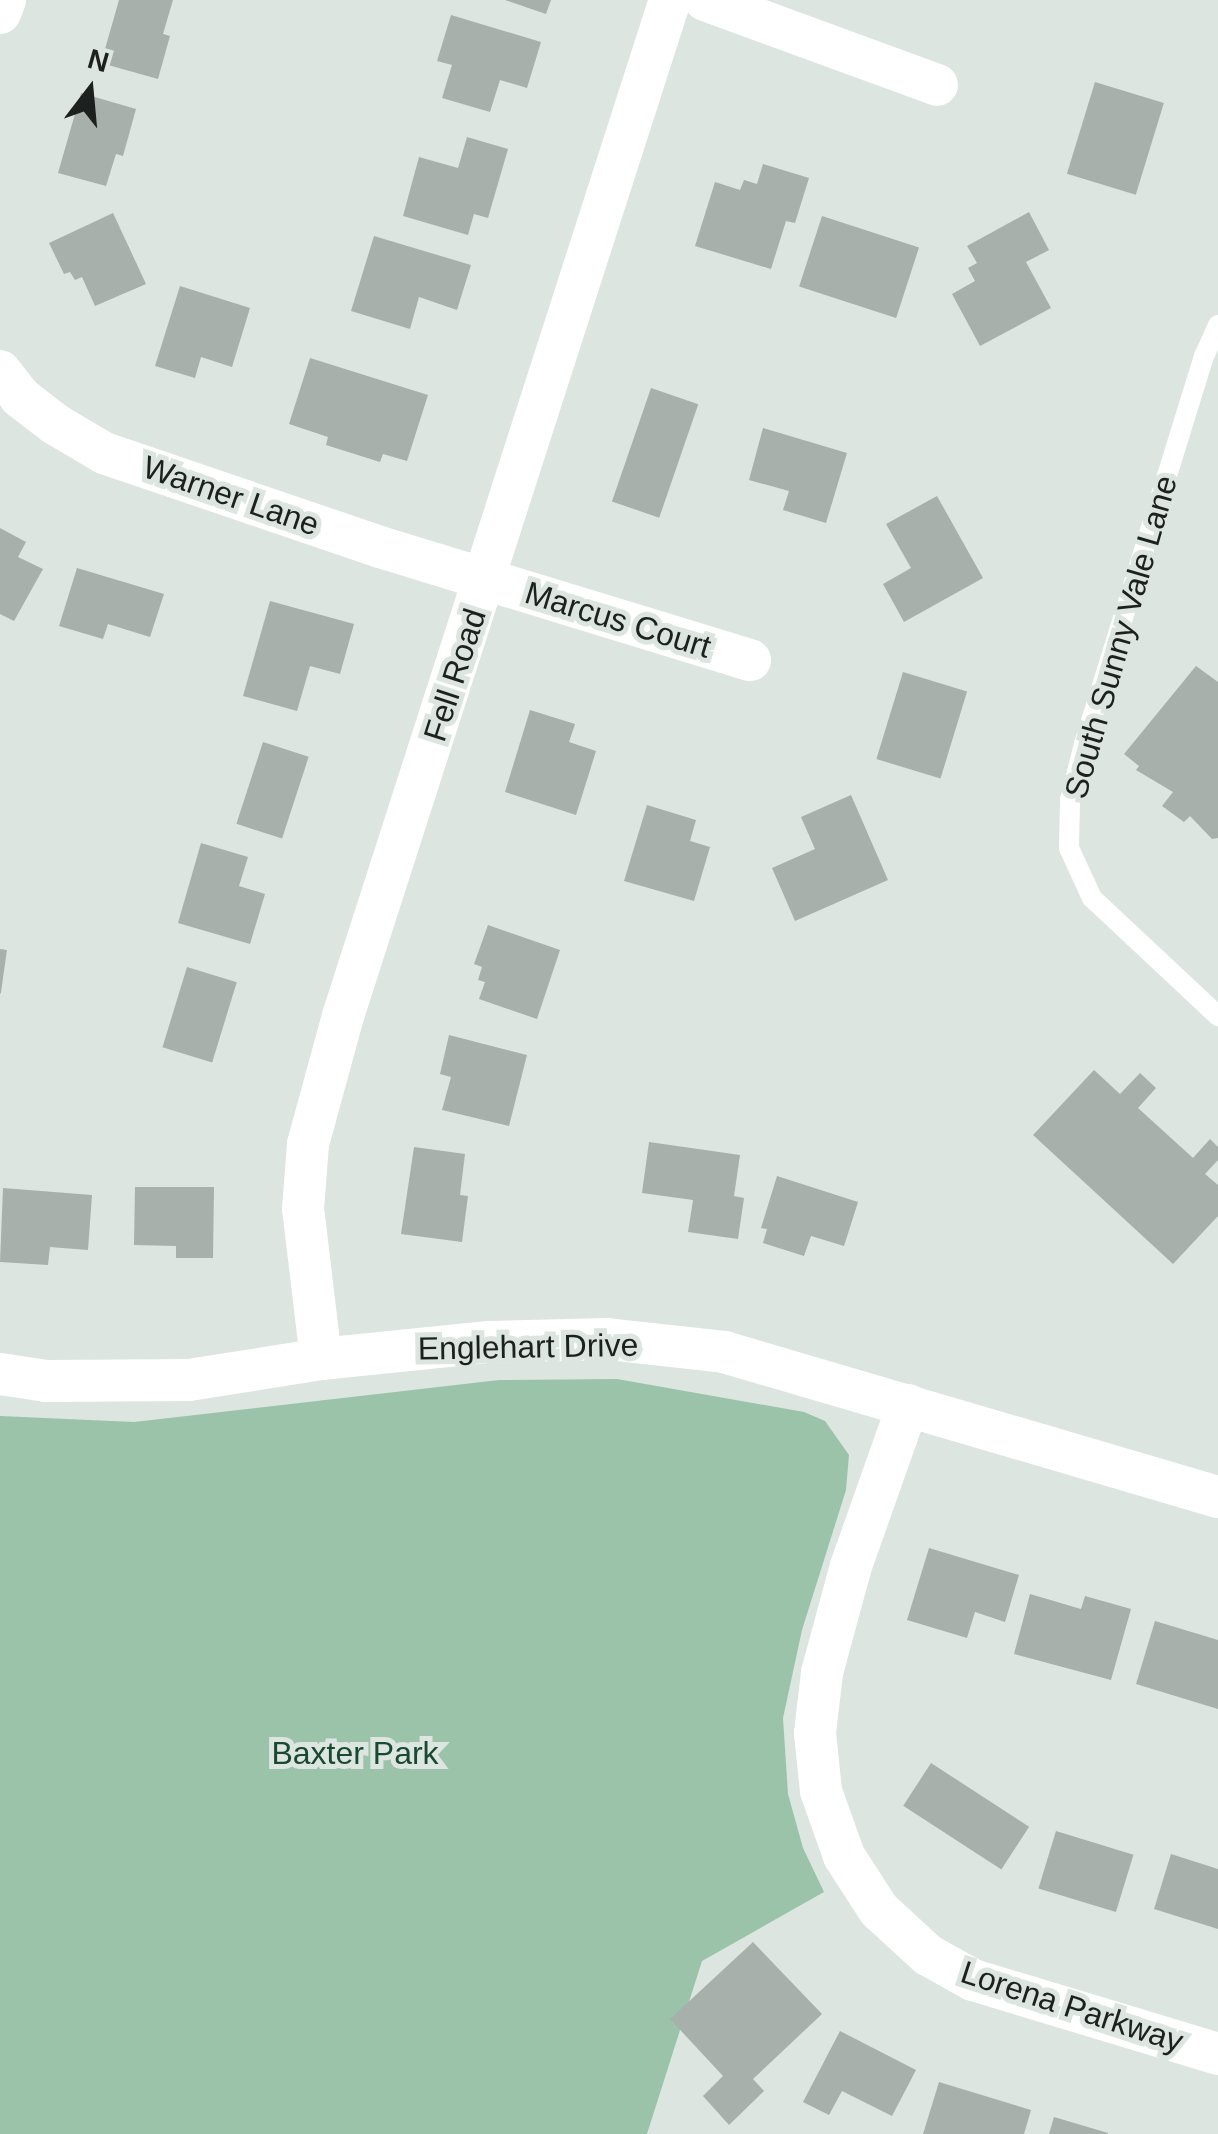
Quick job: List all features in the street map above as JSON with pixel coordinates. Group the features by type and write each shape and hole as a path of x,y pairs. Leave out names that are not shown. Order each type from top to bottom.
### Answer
{"street":[{"path":"0,13 5,0"},
{"name":"Fell Road","path":"321,1359 303,1209 308,1144 344,1016 670,0"},
{"path":"705,0 937,86"},
{"name":"Warner Lane","path":"0,372 20,397 55,424 104,453 486,580"},
{"name":"Marcus Court","path":"486,580 750,660"},
{"name":"Englehart Drive","path":"0,1374 46,1381 189,1380 321,1359 489,1342 608,1339 724,1352 1218,1496"},
{"name":"Lorena Parkway","path":"908,1405 851,1566 822,1673 815,1733 821,1791 844,1856 880,1910 928,1955 974,1980 1218,2054"}],"lane":[{"name":"South Sunny Vale Lane","path":"1218,325 1204,356 1084,744 1070,800 1069,848 1092,898 1218,1016"}],"green space":[{"name":"Baxter Park","path":"617,1379 804,1412 825,1421 849,1455 846,1490 802,1630 783,1718 788,1794 803,1848 824,1892 702,1961 647,2134 0,2134 0,1416 134,1422 499,1380"}],"building":[{"path":"119,0 173,0 163,34 170,36 158,79 101,63"},
{"path":"505,0 551,0 546,14"},
{"path":"451,15 541,42 527,88 500,80 490,112 442,98 452,65 437,61"},
{"path":"1095,82 1164,103 1136,195 1067,174"},
{"path":"81,93 136,109 123,156 116,154 106,186 58,173"},
{"path":"467,137 508,149 488,218 474,214 468,235 403,216 419,157 458,168"},
{"path":"763,164 809,178 795,223 786,221 771,269 695,246 715,182 740,190 744,180 757,184"},
{"path":"1029,212 1049,250 1026,262 1051,308 980,346 952,294 975,281 968,268 977,263 967,246"},
{"path":"113,213 146,284 95,306 82,277 75,280 70,272 64,274 49,243"},
{"path":"822,216 919,248 896,318 799,286"},
{"path":"374,236 471,265 457,310 419,297 410,329 351,311"},
{"path":"180,286 250,308 232,367 201,357 195,378 155,366"},
{"path":"310,358 428,395 407,461 383,454 380,462 326,445 328,437 289,424"},
{"path":"651,388 698,404 659,518 612,501"},
{"path":"763,428 847,453 826,523 783,510 789,491 749,480"},
{"path":"937,496 983,578 904,622 883,584 911,568 886,524"},
{"path":"0,528 26,542 18,557 43,569 14,621 0,614"},
{"path":"77,568 164,594 150,637 108,624 103,639 59,626"},
{"path":"270,601 354,624 340,674 310,666 297,711 243,696"},
{"path":"1196,666 1218,682 1218,838 1212,839 1190,816 1184,822 1162,806 1173,792 1136,770 1139,766 1124,754"},
{"path":"903,672 967,692 940,779 876,759"},
{"path":"530,710 575,724 569,742 596,751 576,815 505,792"},
{"path":"263,742 309,757 282,839 236,824"},
{"path":"851,795 888,880 795,921 772,868 815,849 801,817"},
{"path":"647,805 696,820 690,841 710,847 694,901 624,881"},
{"path":"201,843 248,857 239,886 265,894 250,944 178,923"},
{"path":"488,925 560,950 537,1019 479,999 485,982 478,980 482,967 474,964"},
{"path":"0,949 7,950 0,993"},
{"path":"187,967 237,982 212,1063 162,1047"},
{"path":"449,1035 527,1055 509,1126 442,1110 451,1077 440,1074"},
{"path":"1094,1070 1120,1094 1140,1073 1156,1088 1138,1108 1193,1158 1210,1139 1218,1147 1218,1160 1205,1174 1218,1185 1218,1216 1173,1264 1033,1135"},
{"path":"649,1142 740,1155 734,1196 744,1198 738,1239 688,1232 693,1200 642,1193"},
{"path":"414,1147 465,1154 460,1195 468,1196 462,1242 401,1234"},
{"path":"777,1176 858,1202 844,1246 811,1236 804,1256 763,1243 767,1229 761,1228"},
{"path":"135,1187 214,1187 213,1258 176,1258 176,1246 134,1245"},
{"path":"3,1188 92,1195 88,1250 50,1247 48,1265 0,1262"},
{"path":"929,1548 1019,1575 1005,1622 975,1612 967,1638 907,1620"},
{"path":"1030,1594 1081,1609 1085,1596 1131,1609 1111,1680 1014,1654"},
{"path":"1155,1621 1218,1640 1218,1709 1136,1684"},
{"path":"931,1763 1029,1827 1001,1869 903,1806"},
{"path":"1056,1831 1133,1855 1116,1912 1038,1888"},
{"path":"1171,1854 1218,1869 1218,1929 1154,1909"},
{"path":"753,1942 822,2014 753,2079 764,2091 729,2125 703,2096 723,2076 670,2019"},
{"path":"840,2031 916,2070 892,2116 842,2091 829,2115 803,2102"},
{"path":"939,2082 1031,2110 1024,2134 923,2134"},
{"path":"1054,2117 1108,2133 1108,2134 1049,2134"}]}
